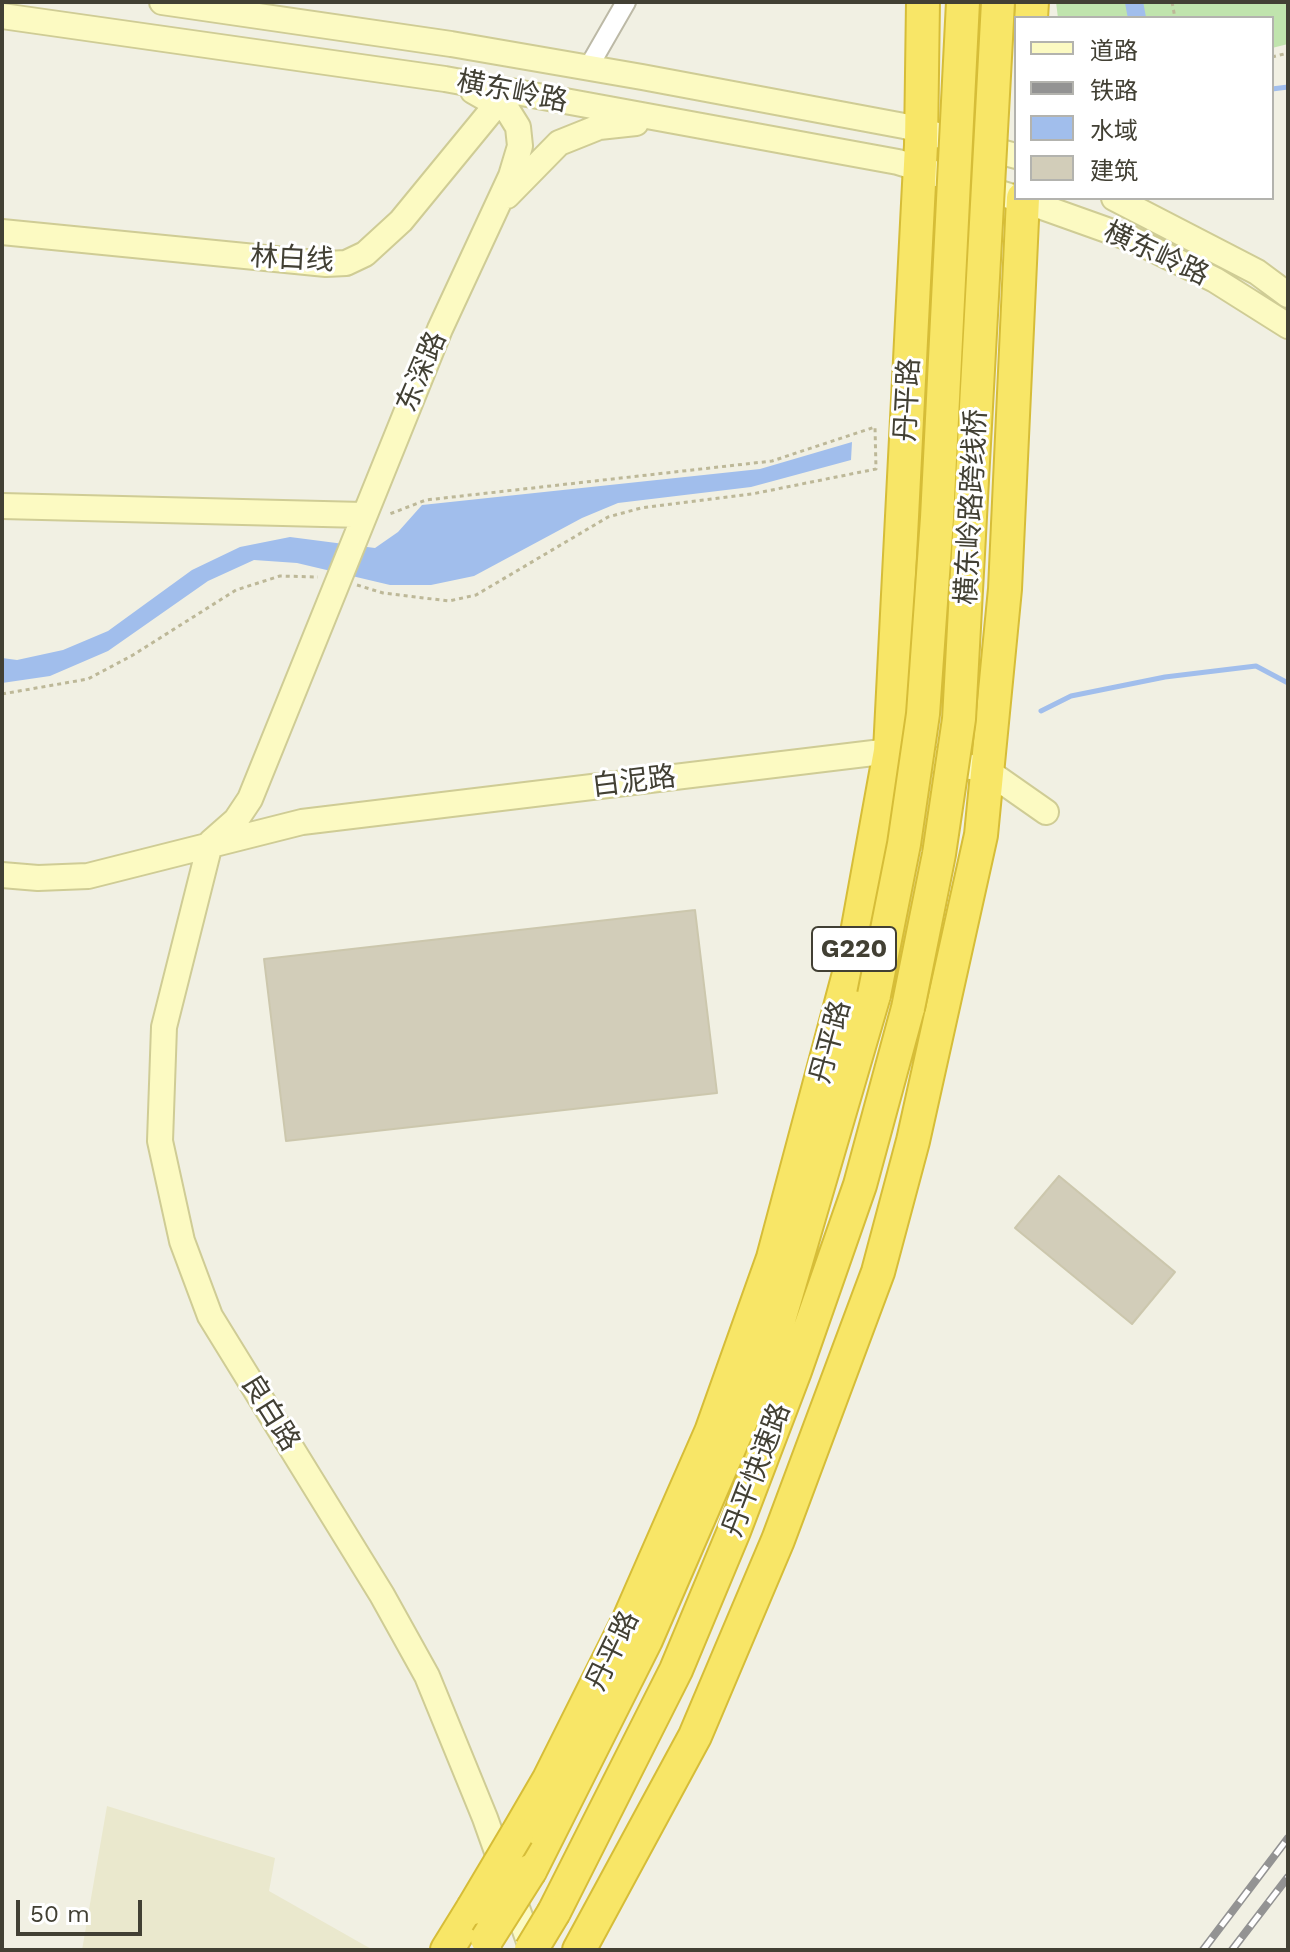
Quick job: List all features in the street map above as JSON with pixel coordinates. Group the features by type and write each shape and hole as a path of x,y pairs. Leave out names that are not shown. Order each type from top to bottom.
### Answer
{"highway":[{"name":"丹平路","path":"447,1950 549,1779 629,1619 711,1432 773,1258 851,966 890,751 920,168 923,2"},
{"name":"横东岭路跨线桥","path":"874,995 904,844 923,714 937,518 963,2"},
{"name":"横东岭路跨线桥","path":"908,1008 939,854 959,719 998,2"},
{"path":"579,1950 695,1736 778,1540 878,1272 916,1127 981,835 1005,589 1020,200"},
{"name":"丹平快速路","path":"483,1944 530,1871 646,1640 767,1361 874,995"},
{"name":"丹平快速路","path":"531,1950 554,1912 676,1670 795,1371 860,1185 908,1008"},
{"path":"646,1640 674,1515"},
{"path":"676,1670 778,1540"}],"street":[{"name":"横东岭路","path":"162,2 451,44 588,68 921,131 1014,155"},
{"path":"588,68 626,2"},
{"name":"横东岭路","path":"2,16 445,79 502,97 666,121 920,168 1014,196"},
{"name":"东深路","path":"338,580 440,329 497,206 520,146 518,127 502,97"},
{"name":"林白线","path":"2,232 326,264 346,263 365,254 401,221 502,97"},
{"name":"东深路","path":"497,206 559,143 580,132 666,121"},
{"name":"横东岭路","path":"1025,200 1132,239 1215,280 1288,326"},
{"name":"横东岭路","path":"1118,200 1257,272 1288,295"},
{"path":"2,506 363,515"},
{"path":"210,844 236,820 250,799 338,580"},
{"name":"白泥路","path":"2,875 38,878 88,876 316,820 890,751 986,770 1046,812"},
{"name":"良白路","path":"210,844 164,1027 160,1141 182,1241 210,1316 374,1582 427,1676 485,1818 531,1950"}],"path":[{"path":"2,694 88,679 133,655 236,590 280,576 338,580 417,599 449,601 476,595 608,517 641,508 752,494 876,469 875,427 772,461 426,500 390,515 363,515"}],"shaded area":[{"path":"107,1806 275,1858 269,1891 373,1950 82,1950"}],"green space":[{"path":"1056,2 1288,2 1288,44 1274,48 1274,16 1058,16"}],"water":[{"path":"852,442 851,460 751,487 618,503 582,518 474,576 431,585 390,585 297,563 254,560 208,581 108,651 50,676 2,683 2,658 17,660 63,650 108,631 192,570 240,547 290,537 375,548 398,532 422,505 760,469"}],"building":[{"path":"695,910 717,1093 286,1141 264,959"},
{"path":"1059,1176 1175,1272 1132,1324 1015,1228"}],"waterway":[{"path":"1134,2 1137,16"},
{"path":"1274,89 1288,87"},
{"path":"1041,711 1071,696 1165,677 1256,666 1288,683"}],"railway":[{"path":"1203,1950 1288,1838"},
{"path":"1232,1950 1288,1877"}]}
